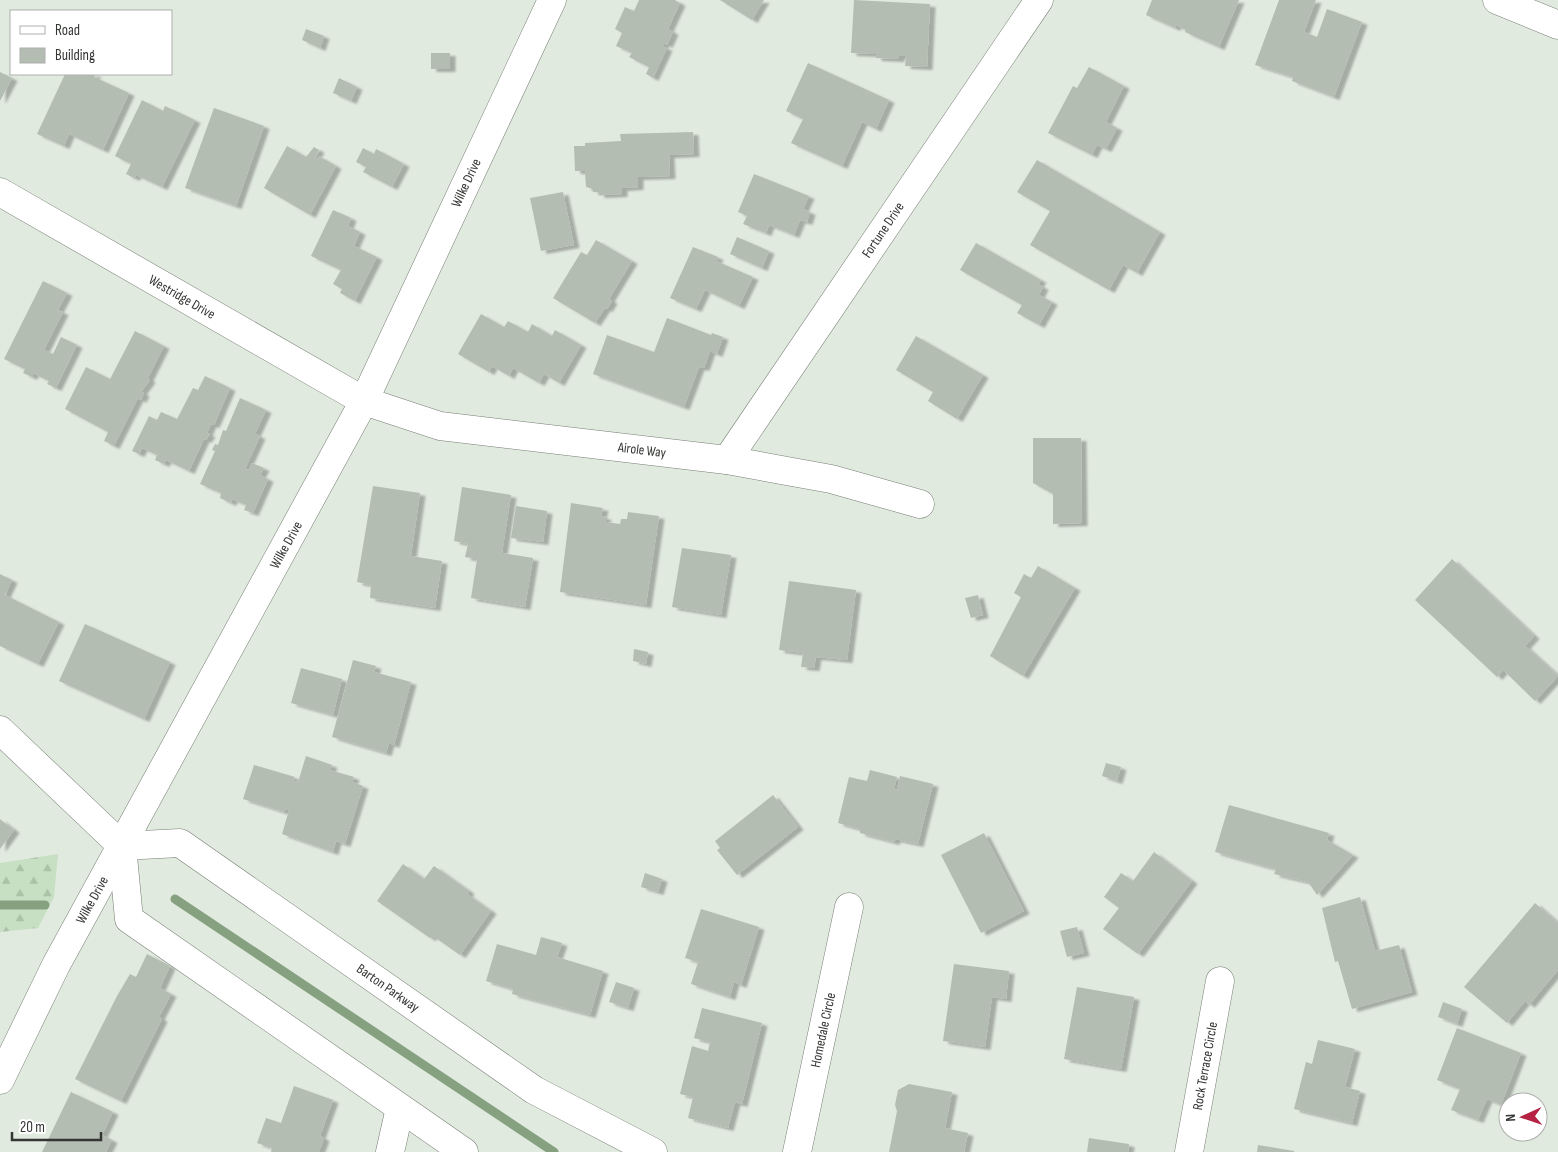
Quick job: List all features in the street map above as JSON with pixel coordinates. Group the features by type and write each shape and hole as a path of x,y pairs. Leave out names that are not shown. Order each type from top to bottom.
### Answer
{"street":[{"name":"Wilke Drive","path":"0,1080 56,965 364,401 552,0"},
{"name":"Fortune Drive","path":"727,460 1039,0"},
{"path":"1496,0 1558,25"},
{"name":"Westridge Drive","path":"0,192 364,401"},
{"name":"Airole Way","path":"364,401 440,426 727,460 831,479 920,504"},
{"path":"0,730 122,846 129,919 464,1152"},
{"name":"Barton Parkway","path":"122,846 180,842 534,1090 653,1152"},
{"name":"Homedale Circle","path":"797,1152 849,907"},
{"name":"Rock Terrace Circle","path":"1190,1152 1220,981"},
{"path":"390,1152 400,1108"}],"green space":[{"path":"58,854 54,897 38,928 0,932 0,863"}],"building":[{"path":"639,0 675,0 680,3 668,29 673,32 667,45 664,43 662,46 667,48 653,78 646,74 649,67 629,57 632,53 616,46 622,33 615,29 625,7 634,11"},
{"path":"720,0 764,0 752,20"},
{"path":"854,0 930,4 927,67 905,66 906,56 899,56 899,59 876,58 876,54 851,53"},
{"path":"1152,0 1239,0 1219,47 1185,32 1186,30 1176,25 1175,28 1146,15"},
{"path":"1279,0 1316,0 1304,32 1317,37 1327,9 1362,22 1334,97 1292,81 1293,77 1255,65"},
{"path":"306,29 324,36 320,48 302,40"},
{"path":"431,53 450,53 450,69 431,69"},
{"path":"808,63 889,100 876,129 862,122 842,166 791,143 803,119 786,111"},
{"path":"1089,67 1124,86 1106,122 1117,128 1106,149 1097,145 1092,155 1048,133 1073,86 1077,88"},
{"path":"0,72 12,78 0,101"},
{"path":"65,75 95,75 94,77 129,93 103,150 69,134 64,146 37,134"},
{"path":"339,78 357,87 351,101 333,93"},
{"path":"142,100 163,111 165,106 195,120 162,187 136,175 134,178 126,174 131,164 115,156"},
{"path":"214,108 264,126 236,206 185,188"},
{"path":"693,132 694,154 669,155 670,176 638,177 638,187 622,188 622,194 599,195 599,192 593,192 593,189 586,187 585,171 575,171 574,146 585,146 585,143 621,141 620,134"},
{"path":"287,146 306,157 314,147 319,150 315,157 318,159 319,156 336,166 310,215 264,188"},
{"path":"363,148 374,154 376,149 404,164 392,187 363,172 366,167 356,162"},
{"path":"1037,160 1160,232 1137,273 1123,265 1109,290 1030,245 1050,211 1017,192"},
{"path":"754,174 809,196 803,209 810,212 807,222 800,220 794,235 769,225 766,233 743,224 747,216 738,212"},
{"path":"563,192 574,245 541,251 530,198"},
{"path":"333,210 351,218 348,226 360,232 354,246 377,257 355,301 340,293 342,289 333,284 341,270 311,256"},
{"path":"737,237 769,251 762,268 730,254"},
{"path":"596,240 632,261 609,299 612,301 595,323 553,298 581,252 587,255"},
{"path":"976,243 1041,280 1038,284 1043,287 1039,295 1052,302 1039,325 1017,313 1022,305 960,270"},
{"path":"693,247 718,257 716,261 753,277 739,306 705,290 696,309 670,298"},
{"path":"43,281 67,293 58,310 63,312 44,350 53,354 61,337 77,345 56,388 47,384 49,381 33,373 32,377 23,373 25,369 4,359"},
{"path":"481,314 504,327 508,321 528,332 532,324 552,336 555,330 581,345 559,383 544,374 539,383 513,368 509,376 492,366 489,372 458,354"},
{"path":"667,318 711,335 712,333 723,337 717,354 710,351 704,368 699,367 684,407 593,374 607,335 654,352"},
{"path":"135,331 164,346 148,378 150,380 141,392 144,393 141,400 138,398 114,446 104,441 108,432 65,409 86,367 110,379"},
{"path":"916,336 983,375 957,419 928,401 933,392 896,370"},
{"path":"205,376 230,388 214,425 211,424 207,433 210,434 206,440 204,439 189,471 166,460 164,464 155,460 157,455 142,448 139,454 132,451 149,416 157,420 161,412 177,419 193,388 198,390"},
{"path":"240,398 266,410 255,434 260,436 245,469 249,470 252,463 264,468 260,475 268,479 253,513 244,510 246,505 232,499 231,503 220,498 221,493 200,484 215,451 212,450 215,444 218,445 223,430 226,431"},
{"path":"1033,438 1081,438 1082,523 1053,524 1053,494 1033,483"},
{"path":"373,486 420,493 411,556 442,561 435,608 370,598 371,585 357,582"},
{"path":"462,487 511,495 502,553 533,558 525,607 471,598 477,559 465,557 468,544 454,541"},
{"path":"571,503 603,508 601,516 606,517 605,522 620,524 621,519 627,519 628,512 659,516 646,605 560,592"},
{"path":"516,506 547,511 543,542 511,538"},
{"path":"682,548 731,555 721,615 672,607"},
{"path":"1452,559 1534,636 1525,646 1558,676 1535,701 1503,670 1497,677 1415,600"},
{"path":"1038,566 1075,588 1023,676 990,656 1021,597 1014,593 1024,574 1031,578"},
{"path":"0,574 12,580 5,595 59,622 38,664 0,646"},
{"path":"789,581 856,590 847,660 816,657 814,668 801,667 803,653 779,650"},
{"path":"978,595 983,615 971,618 965,598"},
{"path":"85,624 170,662 144,719 59,681"},
{"path":"634,649 648,652 646,664 633,661"},
{"path":"353,660 376,666 374,672 411,682 394,745 389,743 386,753 332,737"},
{"path":"301,668 342,679 333,715 291,703"},
{"path":"306,756 332,765 330,770 354,777 352,782 363,786 345,844 336,841 333,852 282,834 289,810 285,809 284,812 243,799 254,765 295,777 293,781 298,782"},
{"path":"1106,763 1121,767 1117,781 1102,776"},
{"path":"870,770 897,777 894,789 897,790 900,776 933,784 918,844 895,839 894,842 860,833 860,829 838,823 849,777 867,781"},
{"path":"773,795 798,827 737,875 717,850 720,848 715,841"},
{"path":"1229,805 1329,833 1327,840 1353,855 1317,895 1308,882 1274,874 1276,869 1215,852"},
{"path":"0,819 14,830 0,849"},
{"path":"984,833 1024,911 981,933 941,855"},
{"path":"1154,852 1192,881 1138,954 1103,929 1119,908 1104,897 1121,873 1133,881"},
{"path":"403,864 424,879 434,866 469,891 467,894 491,911 460,955 433,936 430,938 377,901"},
{"path":"645,873 662,879 658,892 641,887"},
{"path":"1360,897 1375,951 1399,945 1412,992 1352,1009 1338,961 1335,962 1322,908"},
{"path":"1535,903 1558,923 1558,970 1529,1005 1525,1001 1507,1023 1464,987"},
{"path":"701,909 759,927 741,985 734,982 730,997 691,984 698,962 685,958"},
{"path":"1077,927 1084,953 1067,957 1060,931"},
{"path":"541,937 562,943 557,957 603,971 590,1015 512,994 513,989 486,981 497,944 536,955"},
{"path":"147,954 170,966 160,988 171,994 159,1017 162,1019 121,1101 75,1079 117,996 130,974 136,977"},
{"path":"954,964 1009,971 1006,999 992,997 985,1047 943,1041"},
{"path":"616,982 634,988 628,1008 609,1002"},
{"path":"1077,987 1134,997 1121,1069 1064,1059"},
{"path":"1443,1002 1462,1009 1457,1024 1438,1017"},
{"path":"702,1008 762,1023 742,1104 735,1102 728,1128 688,1118 693,1097 680,1094 692,1046 708,1051 710,1042 694,1038"},
{"path":"1457,1028 1521,1053 1506,1092 1498,1092 1498,1104 1487,1099 1478,1120 1451,1110 1460,1089 1437,1080"},
{"path":"1318,1040 1355,1049 1345,1087 1360,1091 1352,1123 1294,1109 1306,1062 1312,1064"},
{"path":"909,1084 952,1092 945,1128 968,1133 964,1152 889,1152 897,1111 895,1105 898,1090"},
{"path":"294,1086 333,1100 320,1136 324,1138 319,1152 271,1152 272,1148 257,1143 266,1118 281,1123"},
{"path":"71,1092 113,1112 102,1135 112,1140 106,1152 42,1152"},
{"path":"1089,1138 1129,1144 1128,1152 1087,1152"},
{"path":"1258,1145 1294,1151 1294,1152 1257,1152"}],"waterway":[{"path":"175,899 554,1152"},
{"path":"0,905 45,905"}]}
